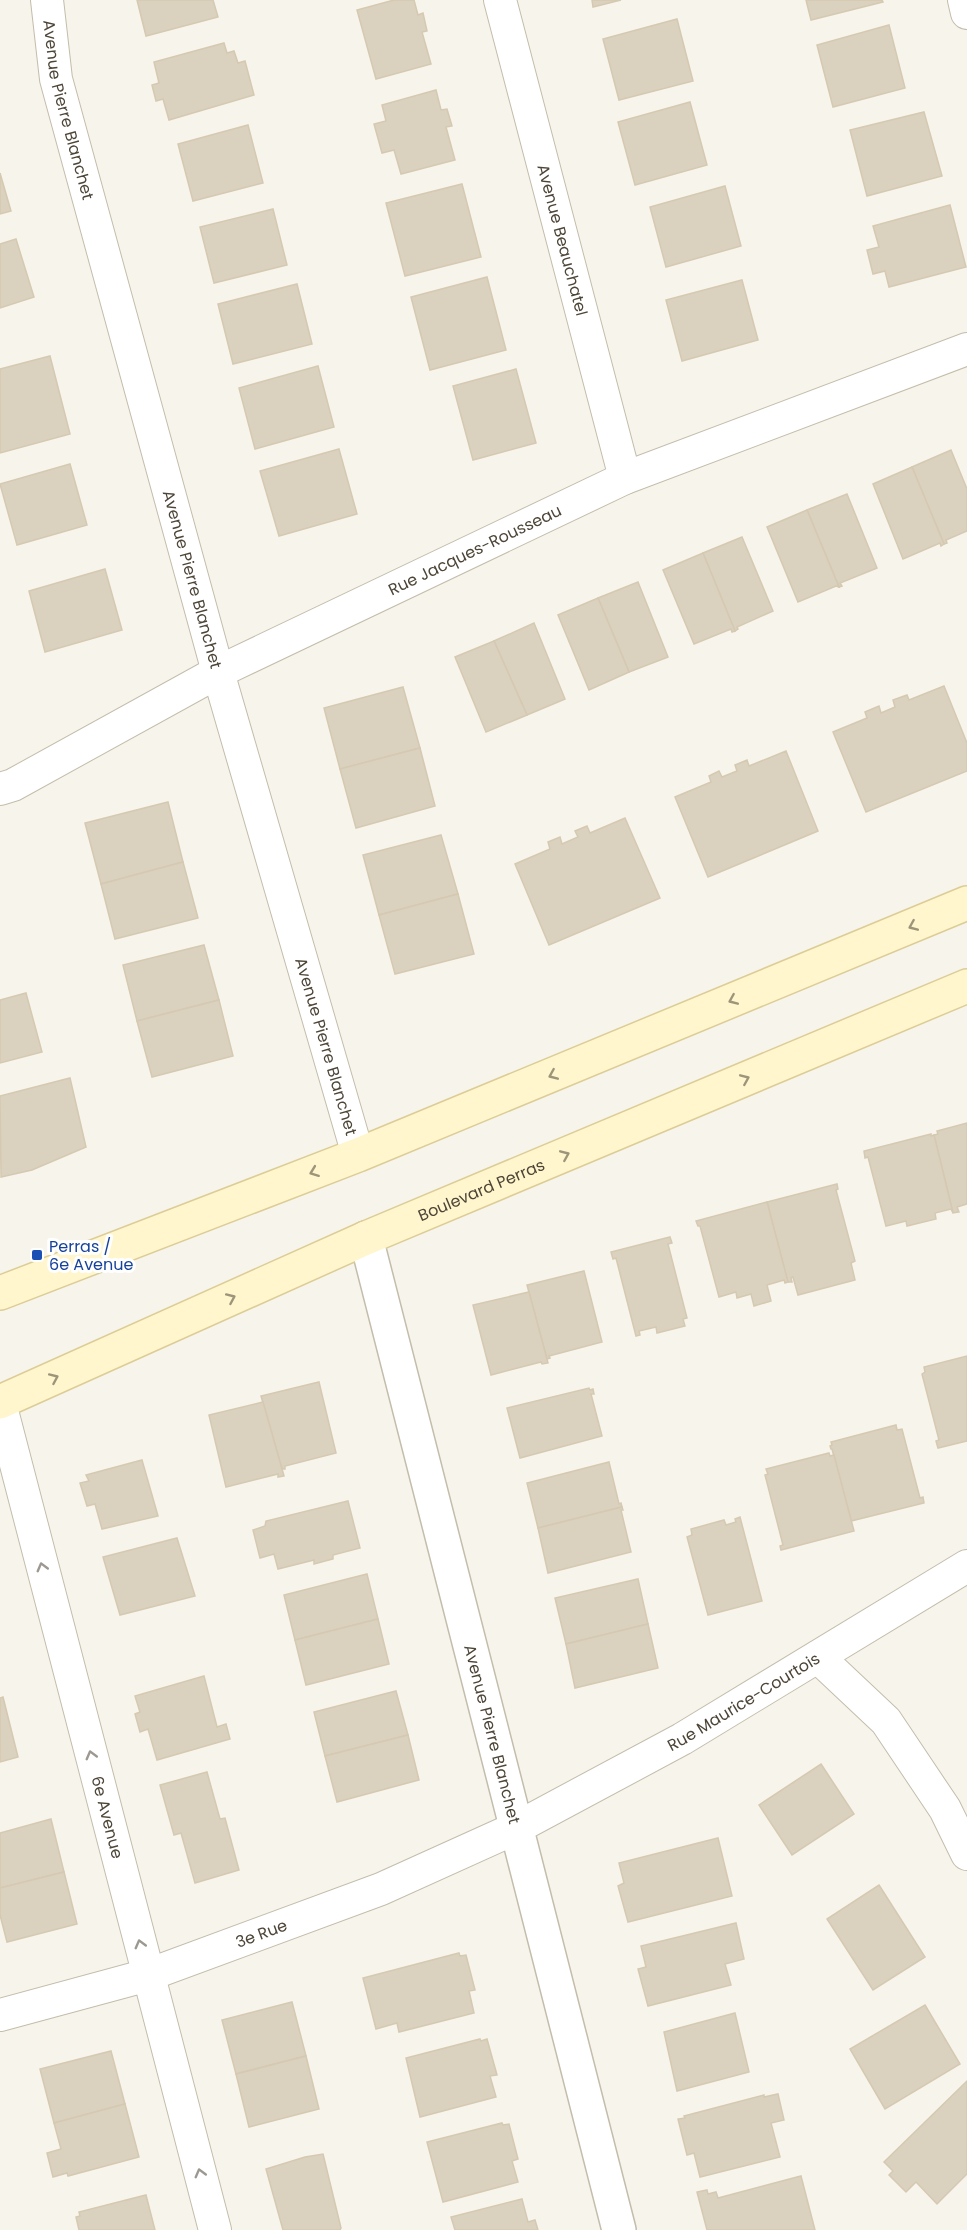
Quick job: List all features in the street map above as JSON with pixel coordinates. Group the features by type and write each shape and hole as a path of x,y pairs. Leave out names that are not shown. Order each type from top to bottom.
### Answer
{"main road":[{"path":"0,1293 358,1155 967,903"},
{"name":"Boulevard Perras","path":"0,1402 366,1238 967,986"}],"street":[{"name":"Avenue Pierre Blanchet","path":"47,0 56,79 218,672 358,1155"},
{"name":"Avenue Beauchatel","path":"500,0 625,478"},
{"path":"964,0 967,13"},
{"name":"Rue Jacques-Rousseau","path":"0,789 12,785 218,672 625,478 967,349"},
{"name":"Avenue Pierre Blanchet","path":"366,1238 619,2230"},
{"name":"6e Avenue","path":"0,1402 215,2230"},
{"name":"Rue Maurice-Courtois","path":"516,1827 682,1739 967,1566"},
{"path":"818,1657 886,1721 945,1809 967,1854"},
{"name":"3e Rue","path":"0,2015 148,1975 381,1889 516,1827"}],"building":[{"path":"137,0 213,0 218,17 146,36"},
{"path":"394,0 414,0 418,15 423,13 427,31 422,32 431,64 376,79 357,10"},
{"path":"592,0 621,0 593,7"},
{"path":"806,0 882,0 883,2 811,20"},
{"path":"677,19 693,81 619,100 603,39"},
{"path":"889,25 905,88 833,107 817,45"},
{"path":"224,43 227,53 234,51 238,63 245,61 254,95 169,120 163,99 156,101 152,85 159,83 154,62"},
{"path":"436,90 441,110 447,109 452,126 446,127 455,160 401,174 394,150 382,153 374,124 386,121 382,105"},
{"path":"690,102 707,165 635,185 618,122"},
{"path":"924,112 942,176 867,196 850,130"},
{"path":"248,125 263,183 193,201 178,144"},
{"path":"0,173 11,211 0,214"},
{"path":"462,184 481,257 405,276 386,203"},
{"path":"725,186 741,246 666,267 650,207"},
{"path":"950,205 966,267 889,287 885,271 873,274 867,250 879,247 873,226"},
{"path":"273,209 287,265 214,283 200,227"},
{"path":"16,239 34,297 0,308 0,244"},
{"path":"487,277 506,350 430,370 411,297"},
{"path":"742,280 758,340 682,361 666,300"},
{"path":"297,284 312,344 233,364 218,304"},
{"path":"50,356 70,434 0,453 0,369"},
{"path":"318,366 334,427 255,449 239,388"},
{"path":"516,369 536,443 473,460 453,386"},
{"path":"339,449 357,514 279,536 260,471"},
{"path":"951,450 967,489 967,531 946,540 947,543 944,544 912,467"},
{"path":"70,464 87,525 17,545 0,484"},
{"path":"912,467 944,544 941,546 940,543 903,559 873,484"},
{"path":"847,494 877,568 840,583 842,586 839,587 807,510"},
{"path":"807,510 839,587 836,586 798,602 767,527"},
{"path":"742,537 773,611 737,627 735,631 703,553"},
{"path":"703,553 735,631 732,632 731,629 694,644 663,570"},
{"path":"105,569 122,630 45,652 29,591"},
{"path":"638,582 668,657 629,672 598,598"},
{"path":"598,598 629,672 589,690 558,615"},
{"path":"534,623 565,699 527,715 494,641"},
{"path":"494,641 527,715 486,732 455,657"},
{"path":"944,686 967,743 967,771 866,812 833,732 867,718 865,712 879,706 881,713 895,707 893,700 907,695 909,700"},
{"path":"403,687 420,748 340,769 324,708"},
{"path":"420,748 435,806 356,828 340,769"},
{"path":"786,751 818,831 708,877 675,797 711,782 709,776 719,771 722,777 737,771 735,765 747,760 749,766"},
{"path":"168,802 183,862 101,884 85,823"},
{"path":"625,818 660,898 549,945 515,864 550,849 548,842 560,837 562,844 578,837 575,831 587,826 590,833"},
{"path":"441,835 458,894 379,915 363,855"},
{"path":"183,862 198,918 115,939 101,884"},
{"path":"458,894 474,954 395,974 379,915"},
{"path":"204,945 219,1000 137,1021 123,965"},
{"path":"26,993 42,1052 0,1063 0,1000"},
{"path":"219,1000 233,1056 152,1077 137,1021"},
{"path":"70,1078 86,1147 32,1170 1,1177 0,1096"},
{"path":"967,1123 967,1204 957,1207 959,1212 953,1213 934,1135 938,1134 937,1131"},
{"path":"931,1134 931,1136 934,1135 953,1213 951,1209 935,1213 936,1219 907,1226 906,1221 886,1226 868,1157 865,1158 864,1151"},
{"path":"837,1184 838,1189 836,1190 855,1261 851,1263 855,1280 798,1295 793,1277 792,1282 788,1282 787,1279 767,1202"},
{"path":"767,1202 788,1282 785,1283 784,1280 767,1285 771,1301 754,1306 751,1294 737,1298 736,1292 719,1297 700,1226 696,1221"},
{"path":"670,1237 672,1243 668,1244 687,1318 683,1319 685,1326 657,1333 656,1327 639,1331 640,1335 636,1336 616,1258 613,1259 611,1252"},
{"path":"584,1271 602,1342 549,1356 550,1358 547,1359 527,1285"},
{"path":"529,1292 548,1363 542,1364 541,1362 491,1375 473,1305"},
{"path":"967,1356 967,1441 938,1448 936,1441 939,1440 922,1374 925,1372 924,1367"},
{"path":"319,1382 336,1453 285,1466 285,1469 282,1469 261,1396"},
{"path":"589,1388 593,1389 594,1394 591,1394 602,1436 520,1458 507,1408"},
{"path":"263,1402 284,1476 278,1477 278,1474 226,1487 209,1415"},
{"path":"896,1425 897,1430 902,1429 920,1498 923,1497 924,1503 851,1521 830,1446 831,1442"},
{"path":"829,1453 830,1456 834,1455 854,1531 781,1550 780,1546 783,1545 765,1475 768,1474 766,1469"},
{"path":"142,1460 158,1516 102,1529 95,1504 87,1506 80,1483 89,1481 86,1475"},
{"path":"609,1462 619,1504 621,1503 622,1507 538,1528 527,1483"},
{"path":"348,1501 360,1548 333,1555 333,1559 314,1564 314,1560 278,1569 274,1554 260,1558 253,1530 265,1526 266,1521"},
{"path":"622,1507 631,1552 548,1573 538,1528"},
{"path":"740,1517 762,1601 708,1615 687,1537 692,1535 691,1529 724,1520 726,1525 736,1522 735,1519"},
{"path":"177,1538 195,1596 120,1615 103,1557"},
{"path":"367,1574 378,1619 295,1640 284,1595"},
{"path":"638,1579 648,1624 566,1644 555,1598"},
{"path":"378,1619 389,1664 306,1685 295,1640"},
{"path":"648,1624 658,1668 575,1688 566,1644"},
{"path":"204,1676 217,1727 226,1724 230,1739 157,1760 148,1729 140,1732 135,1714 140,1712 135,1696"},
{"path":"396,1691 408,1735 325,1756 314,1712"},
{"path":"3,1697 18,1757 0,1762 0,1698"},
{"path":"408,1735 419,1780 337,1802 325,1756"},
{"path":"821,1764 854,1814 792,1855 759,1805"},
{"path":"207,1772 220,1819 225,1818 239,1870 195,1883 181,1833 174,1835 160,1785"},
{"path":"51,1819 64,1872 0,1888 0,1833"},
{"path":"718,1838 732,1896 628,1922 618,1886 624,1883 619,1863"},
{"path":"64,1872 77,1924 7,1942 0,1915 0,1888"},
{"path":"879,1885 925,1957 873,1990 827,1919"},
{"path":"736,1923 744,1959 725,1964 731,1985 648,2006 638,1969 646,1967 641,1946"},
{"path":"459,1953 460,1956 466,1955 475,1990 469,1991 474,2013 399,2032 397,2023 376,2029 363,1978"},
{"path":"292,2002 306,2056 236,2074 222,2020"},
{"path":"925,2005 960,2064 885,2109 850,2049"},
{"path":"735,2013 749,2072 677,2091 664,2032"},
{"path":"480,2039 481,2041 487,2039 497,2075 490,2076 496,2097 420,2117 406,2058"},
{"path":"111,2051 125,2104 54,2123 40,2069"},
{"path":"306,2056 319,2109 249,2127 236,2074"},
{"path":"967,2081 967,2174 937,2204 916,2182 906,2192 889,2175 893,2171 884,2162"},
{"path":"778,2094 784,2120 771,2123 780,2157 700,2177 694,2153 687,2155 678,2119 764,2095 764,2097"},
{"path":"125,2104 139,2157 68,2176 67,2173 53,2177 47,2153 61,2149 54,2123"},
{"path":"502,2123 503,2125 509,2124 518,2159 512,2161 518,2182 443,2202 427,2142"},
{"path":"323,2154 340,2230 283,2230 266,2169"},
{"path":"801,2176 815,2230 707,2230 697,2192 707,2190 708,2194 716,2192 718,2198"},
{"path":"146,2195 155,2230 79,2230 76,2217 80,2216 79,2212"},
{"path":"522,2199 528,2222 535,2220 538,2230 455,2230 451,2217"}],"place":[{"name":"Perras / 6e Avenue","path":"37,1255"}]}
